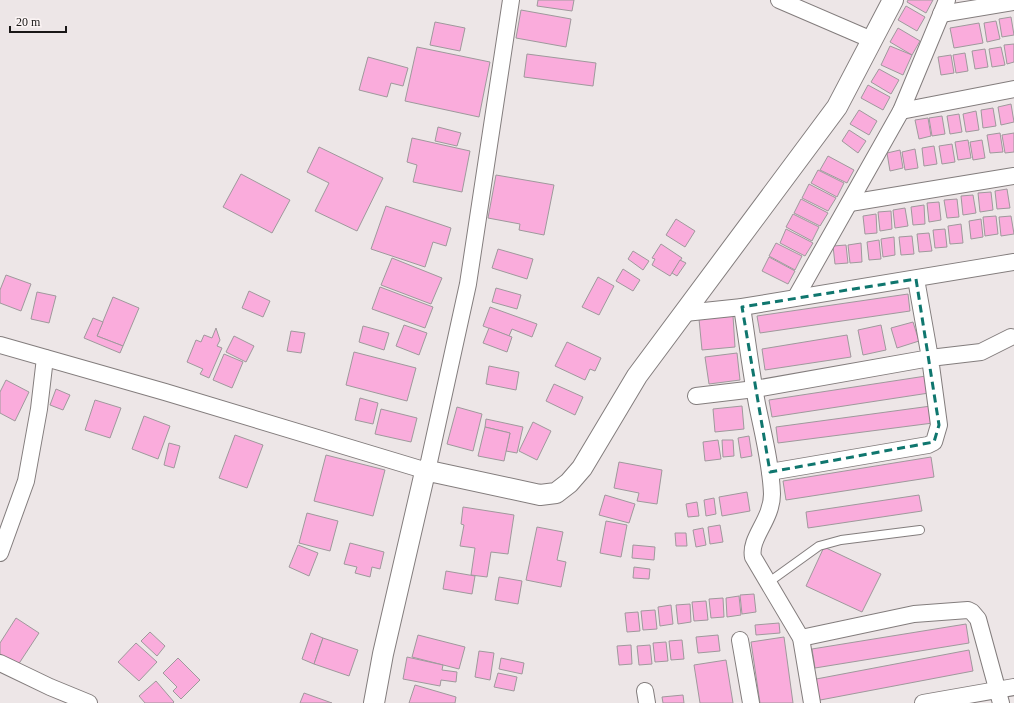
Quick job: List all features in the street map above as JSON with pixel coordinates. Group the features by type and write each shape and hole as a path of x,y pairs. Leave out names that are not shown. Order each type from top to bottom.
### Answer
{"street":[{"path":"374,703 383,654 423,479 427,471 468,284 511,0"},
{"path":"779,0 872,40"},
{"path":"0,345 165,392 427,471 532,494 556,493 569,483 582,468 638,376 837,107 893,0"},
{"path":"796,297 901,111 944,7 1014,2"},
{"path":"901,111 1014,89"},
{"path":"850,203 1014,176"},
{"path":"684,313 742,307 1014,262"},
{"path":"770,472 928,445 934,442 939,425 930,358 916,279"},
{"path":"742,307 770,472 771,507 752,547 753,557 801,638 812,703"},
{"path":"696,396 755,389 930,358 976,353 1011,337"},
{"path":"0,553 26,481 39,409 45,358"},
{"path":"801,638 914,614 968,610 978,619 1000,696"},
{"path":"740,640 751,703"},
{"path":"0,663 50,687 89,703"},
{"path":"923,703 1000,696 1014,687"}],"lane":[{"path":"769,582 818,546 841,540 920,530"}],"highlighted area":[{"path":"916,279 939,425 934,442 770,472 742,307"}],"building":[{"path":"538,0 574,0 572,11 537,6"},
{"path":"908,0 933,0 926,13 907,2"},
{"path":"906,6 925,17 917,31 898,20"},
{"path":"521,10 571,19 566,47 516,38"},
{"path":"1011,17 1014,35 1002,37 999,19"},
{"path":"996,21 1000,39 987,42 984,23"},
{"path":"435,22 465,28 460,51 430,45"},
{"path":"979,23 983,43 954,48 950,28"},
{"path":"898,28 920,41 912,55 890,42"},
{"path":"1014,44 1014,62 1007,64 1004,45"},
{"path":"890,46 912,55 903,75 881,65"},
{"path":"417,47 490,62 479,117 405,101"},
{"path":"1001,47 1005,65 992,67 989,49"},
{"path":"985,49 988,67 975,69 972,51"},
{"path":"965,53 968,71 956,73 953,55"},
{"path":"527,54 596,63 593,86 524,77"},
{"path":"951,55 954,73 941,75 938,57"},
{"path":"368,57 408,68 403,86 391,83 387,97 359,90"},
{"path":"879,69 899,80 891,94 871,82"},
{"path":"868,85 890,97 883,110 861,98"},
{"path":"1011,104 1014,122 1001,125 998,107"},
{"path":"993,108 996,126 983,128 981,110"},
{"path":"859,110 877,121 869,135 850,124"},
{"path":"976,111 979,130 966,132 963,114"},
{"path":"959,114 962,132 950,134 947,116"},
{"path":"942,116 945,134 932,136 929,118"},
{"path":"928,118 931,136 919,139 915,120"},
{"path":"438,127 461,133 457,146 435,141"},
{"path":"849,130 866,141 858,153 842,141"},
{"path":"1000,133 1003,152 990,153 987,135"},
{"path":"1014,133 1014,152 1005,153 1002,135"},
{"path":"412,138 470,151 462,192 413,182 417,165 407,162"},
{"path":"968,140 971,158 958,160 955,142"},
{"path":"982,140 985,158 973,160 970,142"},
{"path":"952,144 955,162 942,164 939,146"},
{"path":"934,146 937,164 924,166 922,148"},
{"path":"319,147 383,178 357,231 315,211 329,183 307,172"},
{"path":"915,149 918,168 905,170 902,152"},
{"path":"900,150 903,168 890,171 887,153"},
{"path":"828,156 854,170 847,183 820,170"},
{"path":"818,170 844,183 837,197 811,183"},
{"path":"241,174 290,200 272,233 223,207"},
{"path":"496,175 554,185 544,235 519,230 520,224 488,218"},
{"path":"809,184 836,198 828,211 802,198"},
{"path":"1007,189 1010,208 997,209 995,191"},
{"path":"991,192 993,210 980,212 978,193"},
{"path":"973,195 976,213 963,215 961,196"},
{"path":"801,199 828,213 820,226 794,213"},
{"path":"957,199 959,217 947,218 944,200"},
{"path":"939,202 941,220 929,222 927,203"},
{"path":"924,205 925,224 913,225 911,207"},
{"path":"386,206 451,228 446,246 433,242 425,267 371,249"},
{"path":"905,208 908,226 895,228 893,210"},
{"path":"891,211 892,229 880,231 878,212"},
{"path":"793,214 819,227 812,241 786,227"},
{"path":"876,214 877,233 865,234 863,216"},
{"path":"996,216 998,234 985,236 983,217"},
{"path":"1011,216 1014,234 1001,236 999,217"},
{"path":"676,219 695,231 685,247 666,235"},
{"path":"981,219 983,237 971,239 969,221"},
{"path":"961,224 963,243 950,244 948,226"},
{"path":"786,229 813,243 805,256 780,243"},
{"path":"945,229 947,247 935,248 933,230"},
{"path":"929,233 932,251 919,252 917,234"},
{"path":"912,236 914,254 901,255 899,237"},
{"path":"894,237 895,255 883,257 881,239"},
{"path":"879,240 881,259 869,260 867,242"},
{"path":"776,243 802,256 795,270 769,256"},
{"path":"861,243 862,262 850,263 848,245"},
{"path":"661,244 682,258 670,276 652,265 655,259 652,258"},
{"path":"846,245 848,263 835,264 833,246"},
{"path":"498,249 533,259 527,279 492,268"},
{"path":"633,251 649,261 643,270 628,259"},
{"path":"769,257 795,271 788,284 762,271"},
{"path":"392,258 442,278 431,304 381,285"},
{"path":"680,260 686,263 677,276 672,273"},
{"path":"623,269 640,280 633,291 616,281"},
{"path":"6,275 31,284 21,311 0,303 0,290"},
{"path":"598,277 614,286 599,315 582,307"},
{"path":"380,287 433,307 425,328 372,309"},
{"path":"496,288 521,295 517,309 492,302"},
{"path":"249,291 270,301 263,317 242,308"},
{"path":"37,292 56,296 49,323 31,319"},
{"path":"908,294 910,311 760,333 757,316"},
{"path":"113,297 139,308 123,346 97,336"},
{"path":"490,307 537,324 532,337 512,329 509,336 483,326"},
{"path":"733,316 735,347 702,350 699,319"},
{"path":"93,318 103,322 97,336 123,346 120,353 84,338"},
{"path":"913,322 919,341 897,348 891,328"},
{"path":"404,325 427,333 419,355 396,346"},
{"path":"881,325 886,350 863,355 858,330"},
{"path":"363,326 389,333 384,350 359,342"},
{"path":"216,328 220,340 217,346 222,348 209,378 200,374 203,369 187,362 196,340 201,342 204,335 212,338"},
{"path":"489,328 512,337 507,352 483,343"},
{"path":"291,331 305,333 301,353 287,351"},
{"path":"847,335 851,357 765,370 762,349"},
{"path":"234,336 254,346 246,362 226,352"},
{"path":"567,342 601,358 595,371 590,369 585,380 555,366"},
{"path":"354,352 416,368 407,401 346,385"},
{"path":"737,353 740,380 709,384 705,357"},
{"path":"224,354 243,362 232,388 213,380"},
{"path":"489,366 519,372 516,390 486,384"},
{"path":"926,376 929,393 772,417 769,400"},
{"path":"6,380 29,392 15,421 0,413 0,392"},
{"path":"554,384 583,397 575,415 546,401"},
{"path":"56,389 70,395 63,410 50,405"},
{"path":"360,398 378,403 373,424 355,420"},
{"path":"95,400 121,408 110,438 85,430"},
{"path":"742,406 744,429 715,432 713,409"},
{"path":"931,406 933,423 778,443 776,427"},
{"path":"457,407 482,414 473,451 447,444"},
{"path":"381,409 417,418 411,442 375,434"},
{"path":"144,416 170,426 158,459 132,449"},
{"path":"486,419 523,427 517,453 506,451 510,433 485,427"},
{"path":"533,422 551,431 537,460 519,451"},
{"path":"485,427 510,433 504,461 478,456"},
{"path":"235,435 263,445 247,488 219,478"},
{"path":"749,436 752,456 741,458 738,438"},
{"path":"718,440 721,459 705,461 703,442"},
{"path":"722,440 733,440 734,456 723,457"},
{"path":"169,443 180,446 174,468 164,465"},
{"path":"326,455 385,470 373,516 314,501"},
{"path":"931,457 934,477 786,500 783,481"},
{"path":"619,462 662,470 657,504 637,501 639,493 614,488"},
{"path":"747,492 750,511 722,516 719,497"},
{"path":"605,495 635,504 629,523 599,515"},
{"path":"919,495 922,511 808,528 806,512"},
{"path":"714,498 716,514 706,516 704,500"},
{"path":"697,502 699,516 688,517 686,504"},
{"path":"463,507 514,515 508,554 491,552 487,577 471,575 475,548 460,546 464,525 461,524"},
{"path":"307,513 338,521 330,551 299,543"},
{"path":"606,521 627,525 621,557 600,553"},
{"path":"720,525 723,542 710,544 708,527"},
{"path":"537,527 563,532 557,560 566,562 561,587 526,580"},
{"path":"703,528 706,545 696,547 693,530"},
{"path":"675,533 686,533 687,546 676,546"},
{"path":"350,543 384,552 380,569 372,567 370,577 355,573 357,567 344,564"},
{"path":"298,545 318,553 309,576 289,567"},
{"path":"633,545 655,547 654,560 632,558"},
{"path":"824,547 881,574 862,612 806,586"},
{"path":"634,567 650,569 649,579 633,578"},
{"path":"446,571 475,576 472,594 443,589"},
{"path":"499,577 522,581 518,604 495,600"},
{"path":"754,594 756,612 742,614 740,595"},
{"path":"739,596 741,615 727,617 726,598"},
{"path":"723,598 724,617 711,618 709,599"},
{"path":"706,601 708,620 694,621 692,602"},
{"path":"690,604 691,622 678,624 676,605"},
{"path":"671,605 673,624 660,626 658,607"},
{"path":"655,610 657,629 643,630 641,611"},
{"path":"638,612 640,631 627,632 625,613"},
{"path":"16,618 39,633 18,665 0,654 0,643"},
{"path":"779,623 780,633 756,635 755,625"},
{"path":"966,624 969,643 815,668 812,649"},
{"path":"150,632 165,646 157,656 141,641"},
{"path":"311,633 323,638 314,664 302,659"},
{"path":"418,635 465,647 459,669 412,657"},
{"path":"718,635 720,651 698,653 696,637"},
{"path":"784,637 793,703 760,703 751,642"},
{"path":"323,638 358,650 349,676 314,664"},
{"path":"682,640 684,659 671,660 669,641"},
{"path":"666,642 668,661 655,662 653,643"},
{"path":"136,643 157,662 139,681 118,662"},
{"path":"631,645 632,664 619,665 617,646"},
{"path":"650,645 652,664 639,665 637,646"},
{"path":"969,650 973,671 815,701 811,680"},
{"path":"479,651 494,653 490,680 475,677"},
{"path":"407,657 443,665 442,670 457,672 456,682 441,680 440,686 403,679"},
{"path":"178,658 200,680 181,699 173,691 177,687 163,673"},
{"path":"501,658 524,663 522,674 499,669"},
{"path":"726,660 733,703 700,703 694,665"},
{"path":"498,673 517,677 514,691 494,687"},
{"path":"156,681 174,702 173,703 145,703 139,696"},
{"path":"415,685 456,697 455,703 409,703"},
{"path":"304,693 332,703 300,703"},
{"path":"683,695 684,703 663,703 662,697"}]}
